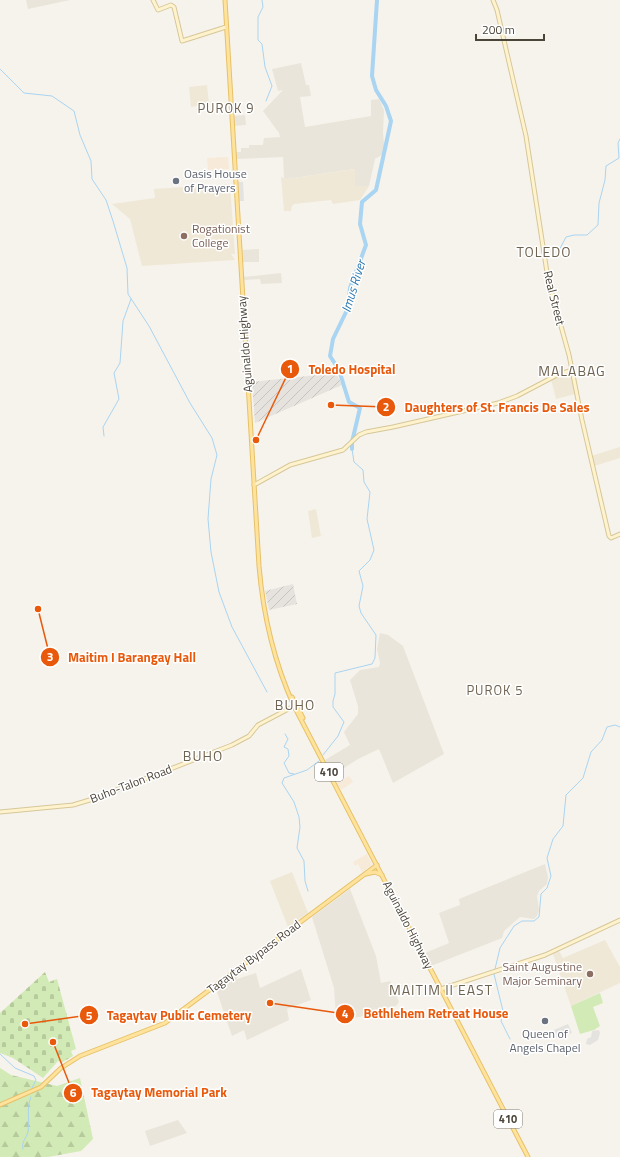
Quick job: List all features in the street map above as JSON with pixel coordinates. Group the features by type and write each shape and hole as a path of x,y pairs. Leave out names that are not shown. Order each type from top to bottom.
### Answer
{"main road":[{"name":"Aguinaldo Highway","path":"224,0 259,570 264,606 272,644 294,706 528,1157"},
{"name":"Aguinaldo Highway","path":"285,684 310,736"},
{"name":"Tagaytay Bypass Road","path":"0,1104 42,1087 64,1065 80,1056 165,1023 377,865"},
{"path":"364,874 375,872 382,876"}],"street":[{"path":"153,0 158,10 171,5 174,6 182,41 226,27"},
{"name":"Real Street","path":"493,0 526,136 548,279 573,370 582,420 609,534 611,538 620,534"},
{"path":"254,486 290,465 343,450 358,435 370,430 393,427 511,398 559,374 573,370"},
{"name":"Buho-Talon Road","path":"0,812 74,805 94,799 232,745 249,736 258,725 294,706"},
{"path":"441,989 545,955 620,920"}],"shaded area":[{"path":"26,0 70,0 28,9"},
{"path":"301,63 306,85 309,85 311,96 300,97 305,127 371,116 371,100 379,99 384,110 383,133 385,153 375,159 369,186 355,186 354,169 287,179 284,178 283,157 236,159 236,152 241,152 241,148 249,148 249,145 263,145 264,138 280,137 279,133 263,111 283,90 278,91 272,69"},
{"path":"207,85 209,104 191,107 189,87"},
{"path":"245,115 246,125 234,126 233,116"},
{"path":"228,157 229,169 208,170 207,158"},
{"path":"355,169 355,186 369,186 360,200 333,204 331,200 294,204 291,211 284,211 281,177 287,179"},
{"path":"238,182 243,182 244,201 239,201"},
{"name":"Rogationist College","path":"230,184 235,254 231,254 235,260 142,266 130,219 112,204 155,198 154,189"},
{"path":"259,249 259,262 243,262 242,250"},
{"path":"281,273 282,283 261,284 260,279 244,280 244,277"},
{"path":"336,373 342,385 255,423 252,382"},
{"path":"567,373 571,375 575,394 556,399 551,379"},
{"path":"620,447 620,458 594,466 591,456"},
{"path":"316,509 321,536 312,538 308,511"},
{"path":"293,584 297,604 269,610 265,591"},
{"path":"380,633 388,635 403,646 444,754 393,783 379,749 358,759 333,775 325,760 350,745 344,732 358,714 358,706 350,680 360,670 379,667 380,663 377,649"},
{"path":"349,776 353,782 341,790 337,783"},
{"path":"367,854 372,865 362,872 358,864 355,866 353,862"},
{"path":"545,864 548,877 547,884 539,891 537,896 539,910 534,919 520,917 504,931 502,938 431,966 425,953 449,943 439,913 460,905 459,899"},
{"path":"292,872 308,913 288,927 270,881"},
{"path":"350,889 376,956 381,983 390,981 399,1002 396,1006 374,1010 360,1017 339,1019 336,1015 334,988 312,917"},
{"name":"Saint Augustine Major Seminary","path":"605,940 620,967 620,983 571,1006 553,954 559,951 563,958"},
{"path":"301,969 311,1000 287,1009 289,1020 247,1040 244,1030 232,1036 216,989 235,975 237,979 256,973 260,988"},
{"path":"568,1024 572,1033 557,1038 554,1030"},
{"path":"599,1030 600,1033 598,1040 590,1045 586,1044 587,1039 591,1037 592,1031"},
{"path":"178,1120 187,1133 150,1146 145,1131"}],"green space":[{"path":"45,972 49,982 57,979 76,1049 71,1051 73,1056 61,1063 58,1061 43,1078 13,1058 0,1053 0,1013"},
{"path":"600,993 603,1003 593,1007 600,1026 594,1030 580,1034 571,1006"},
{"path":"0,1068 11,1075 57,1086 80,1078 93,1139 81,1151 48,1157 0,1157"}],"waterway":[{"path":"262,0 263,7 258,17 258,40 262,44 265,67 272,86 266,101"},
{"name":"Imus River","path":"352,449 352,442 360,408 349,402 339,370 330,356 333,339 348,308 350,288 366,245 360,224 362,202 376,190 391,121 386,106 376,90 372,76 377,0"},
{"path":"0,69 24,93 52,96 74,111 80,135 91,161 92,179 106,200 127,268 128,294 149,326 190,403 212,438 217,455 211,479 208,519 211,552 219,592 232,627 267,692"},
{"path":"555,258 566,237 574,235 587,235 598,225 599,203 605,180 606,166 619,158 618,143 620,139"},
{"path":"104,436 103,427 119,399 114,373 120,363 123,321 131,299"},
{"name":"Imus River","path":"323,755 338,736 344,722 333,707 335,694 335,673 372,664 375,658 376,635 361,613 359,606 363,586 359,571 370,560 374,550 367,519 370,492 364,482 363,470 354,462 352,449"},
{"path":"495,969 500,948 514,926 522,921 534,921 539,917 541,894 547,888 551,876 547,858 553,839 563,826 566,795 583,778 591,752 602,740 607,727 615,725 620,727"},
{"path":"285,734 288,739 284,747 288,749 289,756 284,763 289,773 294,774"},
{"name":"Imus River","path":"308,891 305,881 304,861 297,848 300,827 299,817 294,802 282,783 284,778 307,770 319,761"},
{"path":"494,974 503,1011 501,1021 510,1039"},
{"path":"0,1054 15,1068 34,1076 36,1080 32,1088"},
{"path":"23,1149 23,1142 28,1132 29,1105 31,1097"}],"place":[{"name":"Oasis House of Prayers","path":"176,181"},
{"name":"Rogationist College","path":"184,236"},
{"name":"Daughters of St. Francis De Sales","path":"331,405"},
{"name":"Toledo Hospital","path":"256,440"},
{"name":"Maitim I Barangay Hall","path":"38,609"},
{"name":"Saint Augustine Major Seminary","path":"590,974"},
{"name":"Bethlehem Retreat House","path":"270,1003"},
{"name":"Queen of Angels Chapel","path":"545,1021"},
{"name":"Tagaytay Public Cemetery","path":"25,1024"},
{"name":"Tagaytay Memorial Park","path":"53,1042"}],"district":[{"name":"PUROK 9","path":"226,108"},
{"name":"TOLEDO","path":"544,252"},
{"name":"MALABAG","path":"572,371"},
{"name":"PUROK 5","path":"495,690"},
{"name":"BUHO","path":"295,705"},
{"name":"BUHO","path":"203,756"},
{"name":"MAITIM II EAST","path":"441,990"}]}
